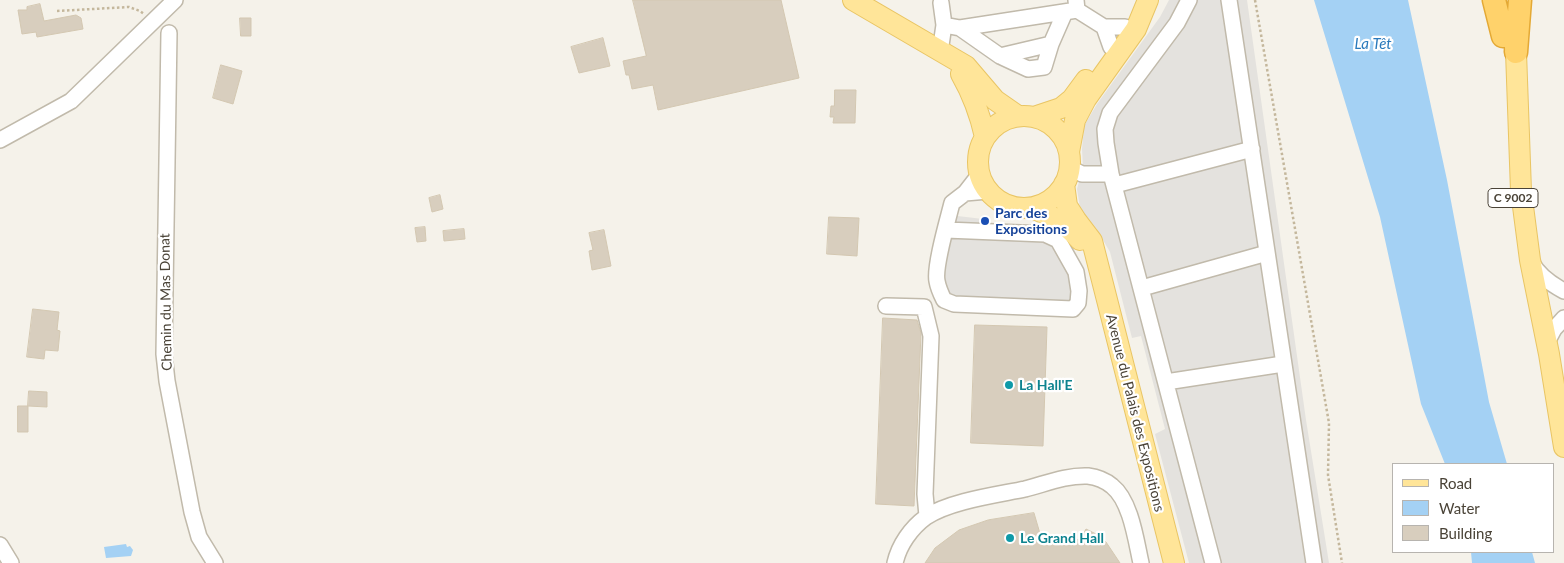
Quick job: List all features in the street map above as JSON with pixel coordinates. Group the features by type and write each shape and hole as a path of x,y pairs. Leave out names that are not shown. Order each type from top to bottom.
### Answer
{"highway":[{"path":"1494,0 1509,44"},
{"path":"1509,44 1520,0"}],"main road":[{"path":"853,0 966,66 994,100 1026,117 1046,122 1064,140 1068,168"},
{"path":"1147,0 1136,29 1086,99 1075,120 1068,168 1056,196 1044,204 1031,208 1019,208 996,200 984,183 978,162 980,149 985,137 994,127 1006,120 1061,108 1072,99 1147,0"},
{"name":"C 9002","path":"1500,0 1509,44 1521,191 1530,260 1563,439"},
{"name":"C 9002","path":"1510,0 1512,192 1524,274 1541,358 1563,439"},
{"path":"940,52 959,72 972,93 980,112 985,137"},
{"name":"Avenue du Palais des Expositions","path":"1068,168 1067,206 1092,242 1174,563"},
{"name":"Avenue du Palais des Expositions","path":"1031,208 1050,215 1068,226 1086,245 1097,264"}],"street":[{"path":"0,140 71,101 175,0"},
{"path":"1189,0 1177,23 1110,113 1105,129 1113,180 1213,563"},
{"path":"1229,0 1314,563"},
{"path":"940,52 944,25 941,1"},
{"path":"944,25 960,28 1073,7 1104,28 1111,47"},
{"path":"960,28 1000,56 1028,69 1044,68 1051,44 1073,7"},
{"path":"1104,28 1125,27"},
{"name":"Chemin du Mas Donat","path":"168,33 164,354 167,382 194,521 199,537 215,563"},
{"path":"1000,56 1051,44"},
{"path":"1068,168 1082,174 1113,180 1252,149"},
{"path":"946,230 1045,234 1058,240 1076,272 1079,291 1078,303 1073,309 954,304 944,300 937,280 946,230 952,202 984,183"},
{"path":"1142,288 1268,253"},
{"path":"1530,260 1536,271 1564,291"},
{"path":"886,306 924,307 931,336 925,494 928,516"},
{"path":"1546,344 1554,329 1564,318"},
{"path":"1166,382 1283,364"},
{"path":"895,563 905,538 928,516 956,504 1065,478 1088,476 1104,480 1121,495 1128,509 1141,563"},
{"path":"0,545 12,563"}],"path":[{"path":"1255,0 1330,423 1328,475 1342,563"},
{"path":"57,11 129,6 140,11 152,22"}],"shaded area":[{"path":"1169,0 1247,0 1306,420 1329,563 1189,563 1155,434 1165,429 1141,336 1132,338 1110,252 1096,228 1080,208 1077,189 1083,168 1084,126 1097,104 1160,17"},
{"path":"949,215 983,219 982,231 1058,240 1078,303 944,300 938,265"}],"water":[{"name":"La Têt","path":"1314,0 1408,0 1447,180 1489,402 1507,463 1445,463 1421,404 1380,217"},
{"path":"126,544 127,547 130,546 133,550 131,556 106,558 104,547"},
{"path":"1471,553 1532,553 1535,563 1472,563"}],"building":[{"path":"633,0 781,0 799,78 658,110 653,85 632,89 629,75 626,75 623,61 646,56"},
{"path":"40,4 44,21 76,15 81,18 83,29 37,37 36,32 22,34 18,10 27,10 27,7"},
{"path":"240,18 251,18 251,36 241,36"},
{"path":"603,38 610,66 579,73 571,47"},
{"path":"221,65 242,71 233,104 213,98"},
{"path":"835,90 856,90 855,123 833,123 834,117 830,117 831,106 834,106"},
{"path":"440,195 443,209 432,212 429,198"},
{"path":"829,217 859,218 857,256 827,254"},
{"path":"425,227 426,241 417,242 415,228"},
{"path":"464,229 465,239 444,241 443,231"},
{"path":"604,230 611,266 592,270 589,251 593,250 589,233"},
{"path":"33,309 59,312 57,330 60,331 58,351 45,350 44,359 27,357"},
{"path":"883,318 917,320 921,333 914,506 876,504"},
{"name":"La Hall'E","path":"975,325 1047,327 1043,446 971,443"},
{"path":"29,391 47,392 47,407 28,406"},
{"path":"18,406 28,406 28,432 18,432"},
{"name":"Le Grand Hall","path":"1034,513 1041,537 1064,536 1080,540 1086,529 1100,536 1106,542 1120,563 925,563 935,548 959,530 988,520"}],"place":[{"name":"Parc des Expositions","path":"985,221"},
{"name":"La Hall'E","path":"1009,385"},
{"name":"Le Grand Hall","path":"1010,538"}]}
